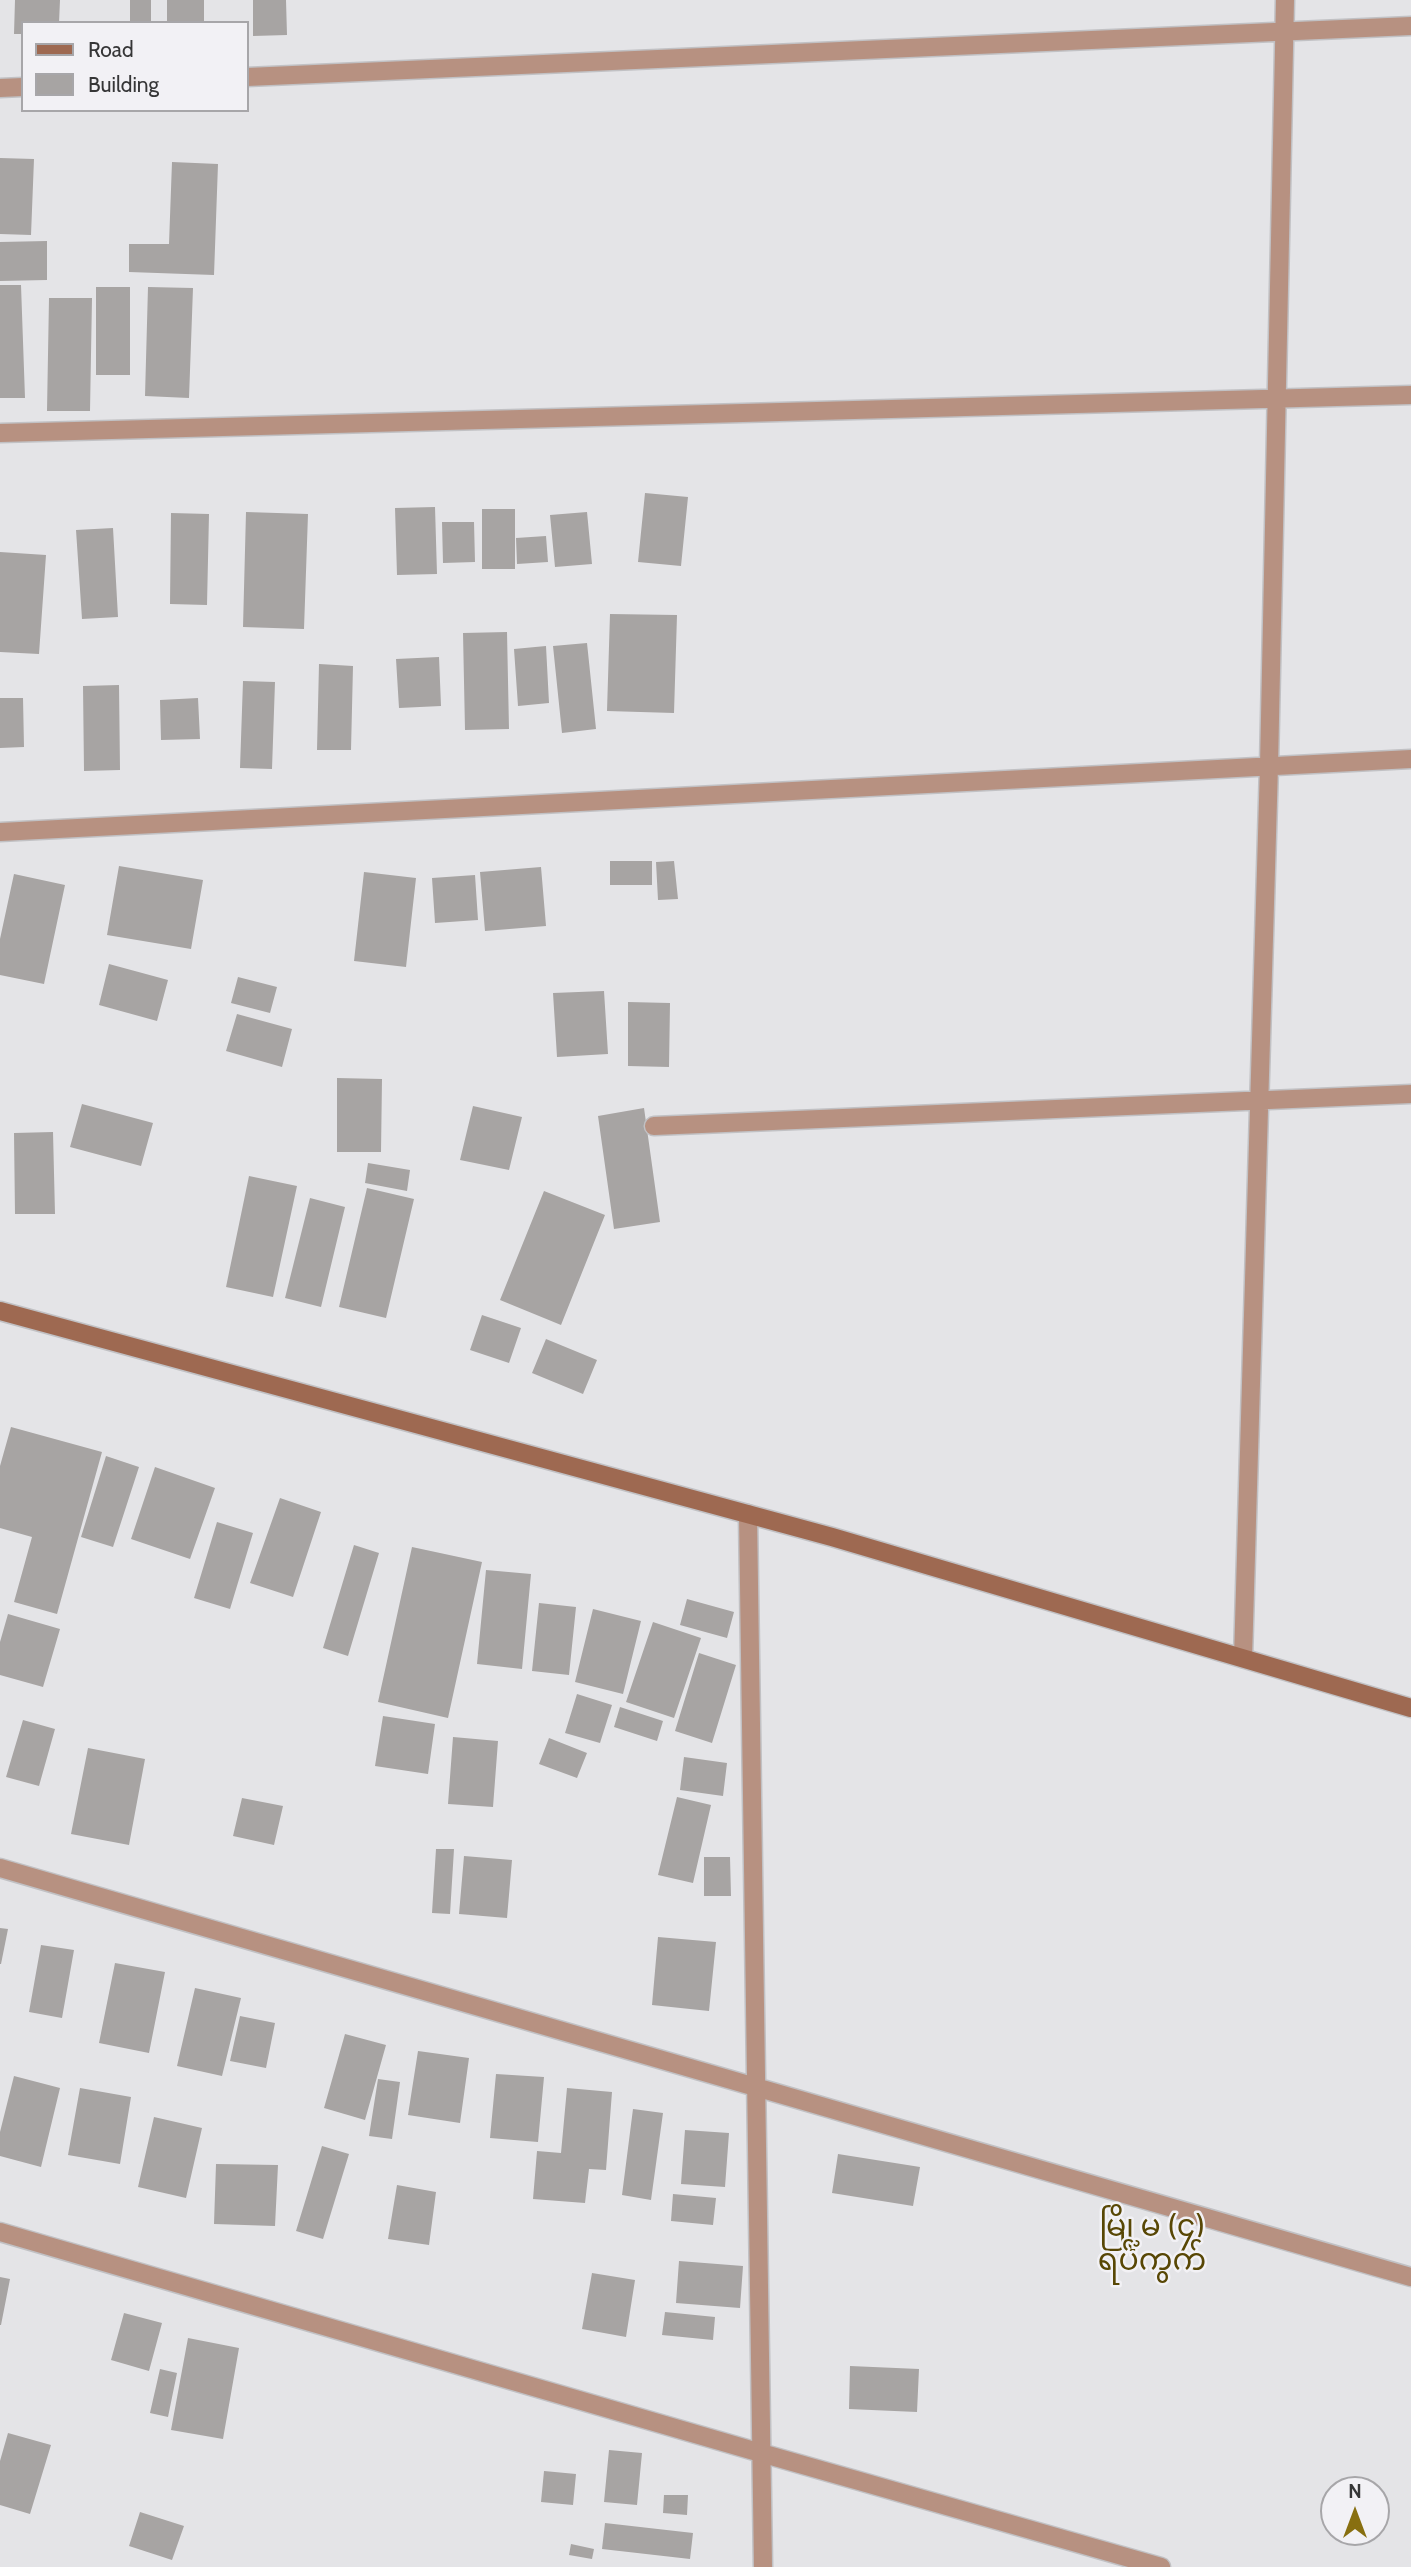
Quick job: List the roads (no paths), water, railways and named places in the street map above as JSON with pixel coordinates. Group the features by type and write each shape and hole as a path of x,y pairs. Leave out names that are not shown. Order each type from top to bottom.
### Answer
{"main road":[{"path":"0,1311 845,1541 1411,1708"}],"street":[{"path":"1243,1658 1269,766 1285,0"},
{"path":"248,77 1411,26"},
{"path":"0,88 21,87"},
{"path":"0,433 1411,395"},
{"path":"0,832 1411,759"},
{"path":"654,1126 1411,1094"},
{"path":"748,1514 763,2567"},
{"path":"0,1868 1411,2277"},
{"path":"0,2232 761,2454 1161,2567"}],"district":[{"name":"မြို့မ (၄) ရပ်ကွက်","path":"1152,2244"}]}
